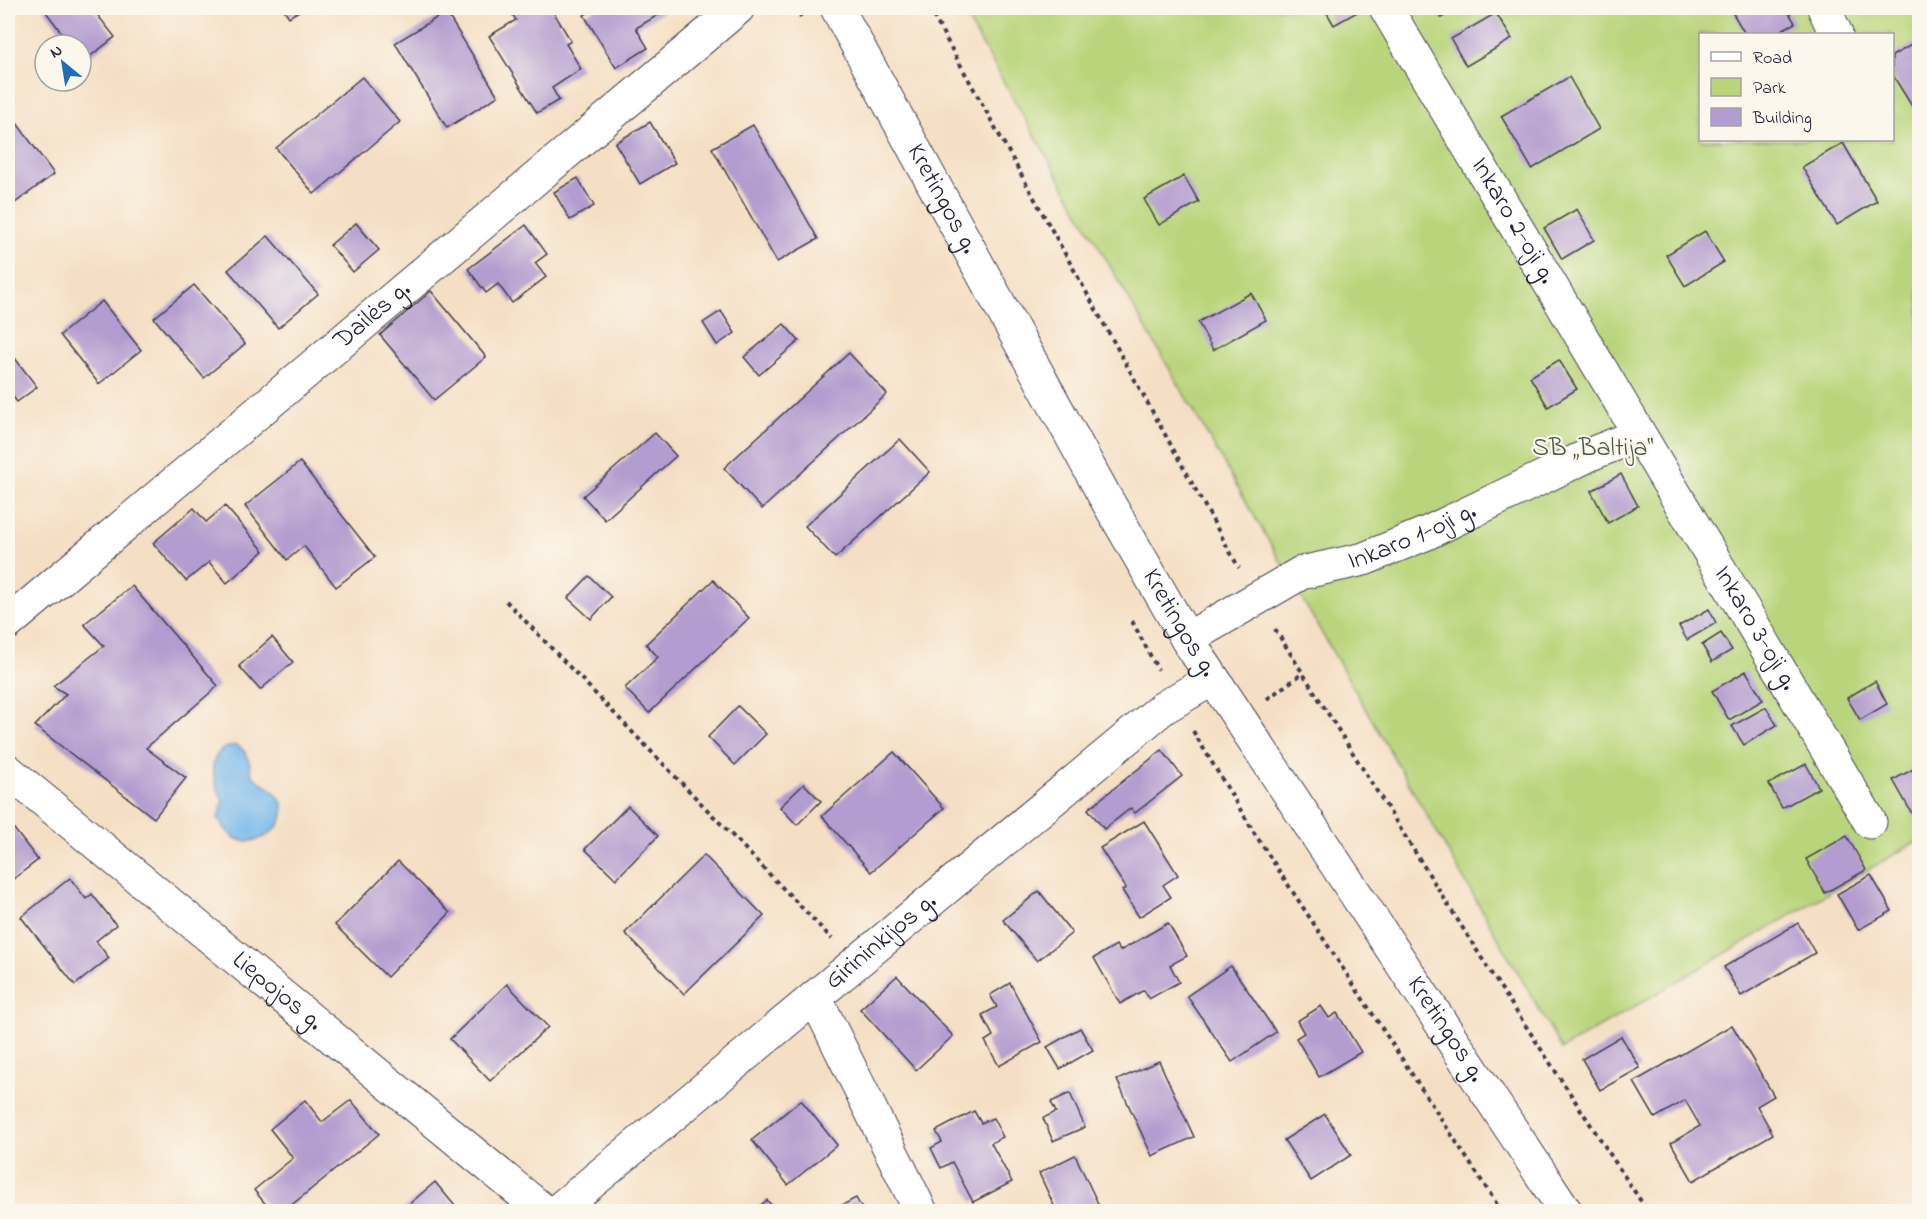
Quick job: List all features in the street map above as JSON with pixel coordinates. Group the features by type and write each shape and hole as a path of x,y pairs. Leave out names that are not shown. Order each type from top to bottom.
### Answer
{"street":[{"name":"Dailės g.","path":"8,623 738,8"},
{"name":"Kretingos g.","path":"837,8 1104,495 1187,639 1566,1212"},
{"name":"Inkaro 2-oji g.","path":"1386,8 1639,435"},
{"path":"1824,8 1836,33"},
{"name":"Inkaro 1-oji g.","path":"1187,639 1301,573 1364,558 1396,546 1593,453 1639,435"},
{"name":"Inkaro 3-oji g.","path":"1639,435 1870,822"},
{"name":"Girininkijos g.","path":"556,1212 1163,708 1212,679"},
{"name":"Liepojos g.","path":"8,771 545,1212"},
{"path":"815,997 921,1212"}],"path":[{"path":"506,601 855,963"}],"green space":[{"name":"SB „Baltija“","path":"961,8 1919,8 1919,840 1562,1049"}],"water":[{"path":"237,745 247,755 252,775 273,791 282,803 283,812 277,827 262,838 253,841 237,839 226,830 218,818 223,801 214,775 215,759 219,752"}],"building":[{"path":"43,8 92,8 115,37 93,54 93,33 62,33"},
{"path":"283,8 304,8 289,17"},
{"path":"508,8 551,8 571,41 566,44 581,69 552,88 559,100 537,113 489,36 516,20"},
{"path":"596,8 670,8 636,28 648,48 616,68 584,15"},
{"path":"1324,8 1357,8 1359,11 1334,25"},
{"path":"1434,8 1458,8 1441,18"},
{"path":"1735,8 1786,8 1795,23 1776,33 1744,33 1731,10"},
{"path":"446,12 498,96 447,128 395,43"},
{"path":"1496,13 1512,39 1466,66 1451,39"},
{"path":"1920,40 1920,119 1894,77 1894,55"},
{"path":"362,77 400,122 314,194 276,148"},
{"path":"1569,77 1599,129 1532,169 1501,116"},
{"path":"11,115 54,174 8,208 8,118"},
{"path":"650,122 675,163 640,184 615,143"},
{"path":"753,125 818,239 777,262 712,148"},
{"path":"1843,143 1877,201 1837,225 1802,167"},
{"path":"1184,176 1199,202 1159,225 1144,199"},
{"path":"578,178 594,206 570,220 554,192"},
{"path":"1577,209 1594,240 1562,259 1544,228"},
{"path":"356,223 379,250 353,272 330,245"},
{"path":"526,225 547,254 535,263 546,277 512,303 498,284 486,293 468,269"},
{"path":"1705,231 1724,262 1685,286 1666,255"},
{"path":"268,236 318,294 278,328 228,270"},
{"path":"194,285 245,344 204,378 154,318"},
{"path":"431,291 486,357 434,400 380,335"},
{"path":"1251,293 1266,320 1213,350 1198,322"},
{"path":"102,301 141,350 99,384 60,335"},
{"path":"721,311 735,333 717,345 703,323"},
{"path":"784,324 799,341 759,375 744,357"},
{"path":"849,353 887,394 762,509 724,468"},
{"path":"14,357 37,387 17,402 8,390 8,362"},
{"path":"1559,360 1577,389 1548,407 1530,377"},
{"path":"655,433 676,456 605,520 583,496"},
{"path":"900,439 930,472 835,558 805,526"},
{"path":"300,462 375,557 336,587 304,546 287,560 245,506"},
{"path":"1621,474 1638,506 1608,523 1591,491"},
{"path":"225,506 264,551 227,583 209,562 186,581 153,543 194,508 206,522"},
{"path":"589,576 611,597 591,619 568,598"},
{"path":"713,580 749,618 649,713 625,688 658,657 646,644"},
{"path":"132,586 218,686 146,748 186,778 154,818 35,726 66,694 53,686 104,646 84,624"},
{"path":"1709,609 1716,623 1687,640 1679,626"},
{"path":"1721,633 1732,650 1712,662 1702,645"},
{"path":"272,637 293,662 260,690 239,666"},
{"path":"1746,671 1763,700 1729,720 1712,691"},
{"path":"1875,681 1887,704 1860,720 1847,698"},
{"path":"738,706 766,734 735,765 708,737"},
{"path":"1766,707 1777,725 1744,745 1732,726"},
{"path":"1162,750 1182,776 1135,813 1131,808 1104,829 1088,809"},
{"path":"894,752 944,808 871,872 822,816"},
{"path":"1806,764 1819,788 1782,808 1769,784"},
{"path":"1917,767 1920,772 1920,814 1914,817 1893,780"},
{"path":"804,784 821,801 797,825 780,807"},
{"path":"628,806 658,836 616,879 585,849"},
{"path":"1144,821 1178,875 1163,885 1171,897 1139,917 1122,890 1126,888 1100,848"},
{"path":"11,825 38,860 8,883 8,827"},
{"path":"1847,836 1866,870 1825,893 1806,859"},
{"path":"704,855 764,916 684,994 625,933"},
{"path":"398,861 450,913 387,977 335,925"},
{"path":"1871,875 1892,911 1858,930 1837,894"},
{"path":"70,878 86,899 92,894 116,925 96,941 109,958 75,985 21,917"},
{"path":"1039,891 1072,933 1037,961 1003,920"},
{"path":"1168,923 1187,956 1170,965 1179,982 1149,999 1144,990 1120,1004 1094,958 1116,945 1120,951"},
{"path":"1798,923 1815,953 1741,996 1724,967"},
{"path":"1231,966 1276,1032 1232,1062 1187,996"},
{"path":"897,976 953,1036 916,1070 860,1009"},
{"path":"1010,983 1042,1042 999,1066 985,1041 993,1036 982,1015 997,1007 990,995"},
{"path":"507,984 548,1027 490,1081 450,1039"},
{"path":"1321,1006 1329,1018 1337,1013 1361,1052 1319,1077 1296,1038 1304,1033 1297,1021"},
{"path":"1732,1025 1774,1096 1757,1106 1773,1134 1693,1181 1671,1143 1700,1126 1685,1100 1655,1118 1634,1082"},
{"path":"1080,1028 1093,1050 1060,1069 1047,1047"},
{"path":"1621,1036 1640,1068 1600,1090 1582,1059"},
{"path":"1159,1061 1194,1137 1152,1156 1117,1080"},
{"path":"1070,1093 1085,1127 1053,1141 1043,1118 1056,1112 1051,1102"},
{"path":"305,1100 322,1122 351,1100 379,1134 283,1212 272,1212 254,1190 293,1158 270,1129"},
{"path":"801,1100 837,1145 788,1185 752,1140"},
{"path":"974,1111 981,1123 993,1118 1003,1137 991,1143 1012,1182 973,1202 952,1162 941,1168 931,1148 942,1142 936,1131"},
{"path":"1325,1114 1351,1155 1311,1181 1284,1140"},
{"path":"1075,1155 1102,1212 1057,1212 1039,1173"},
{"path":"435,1182 460,1212 400,1212"},
{"path":"856,1198 864,1212 829,1212"},
{"path":"767,1200 777,1212 752,1212"}]}
